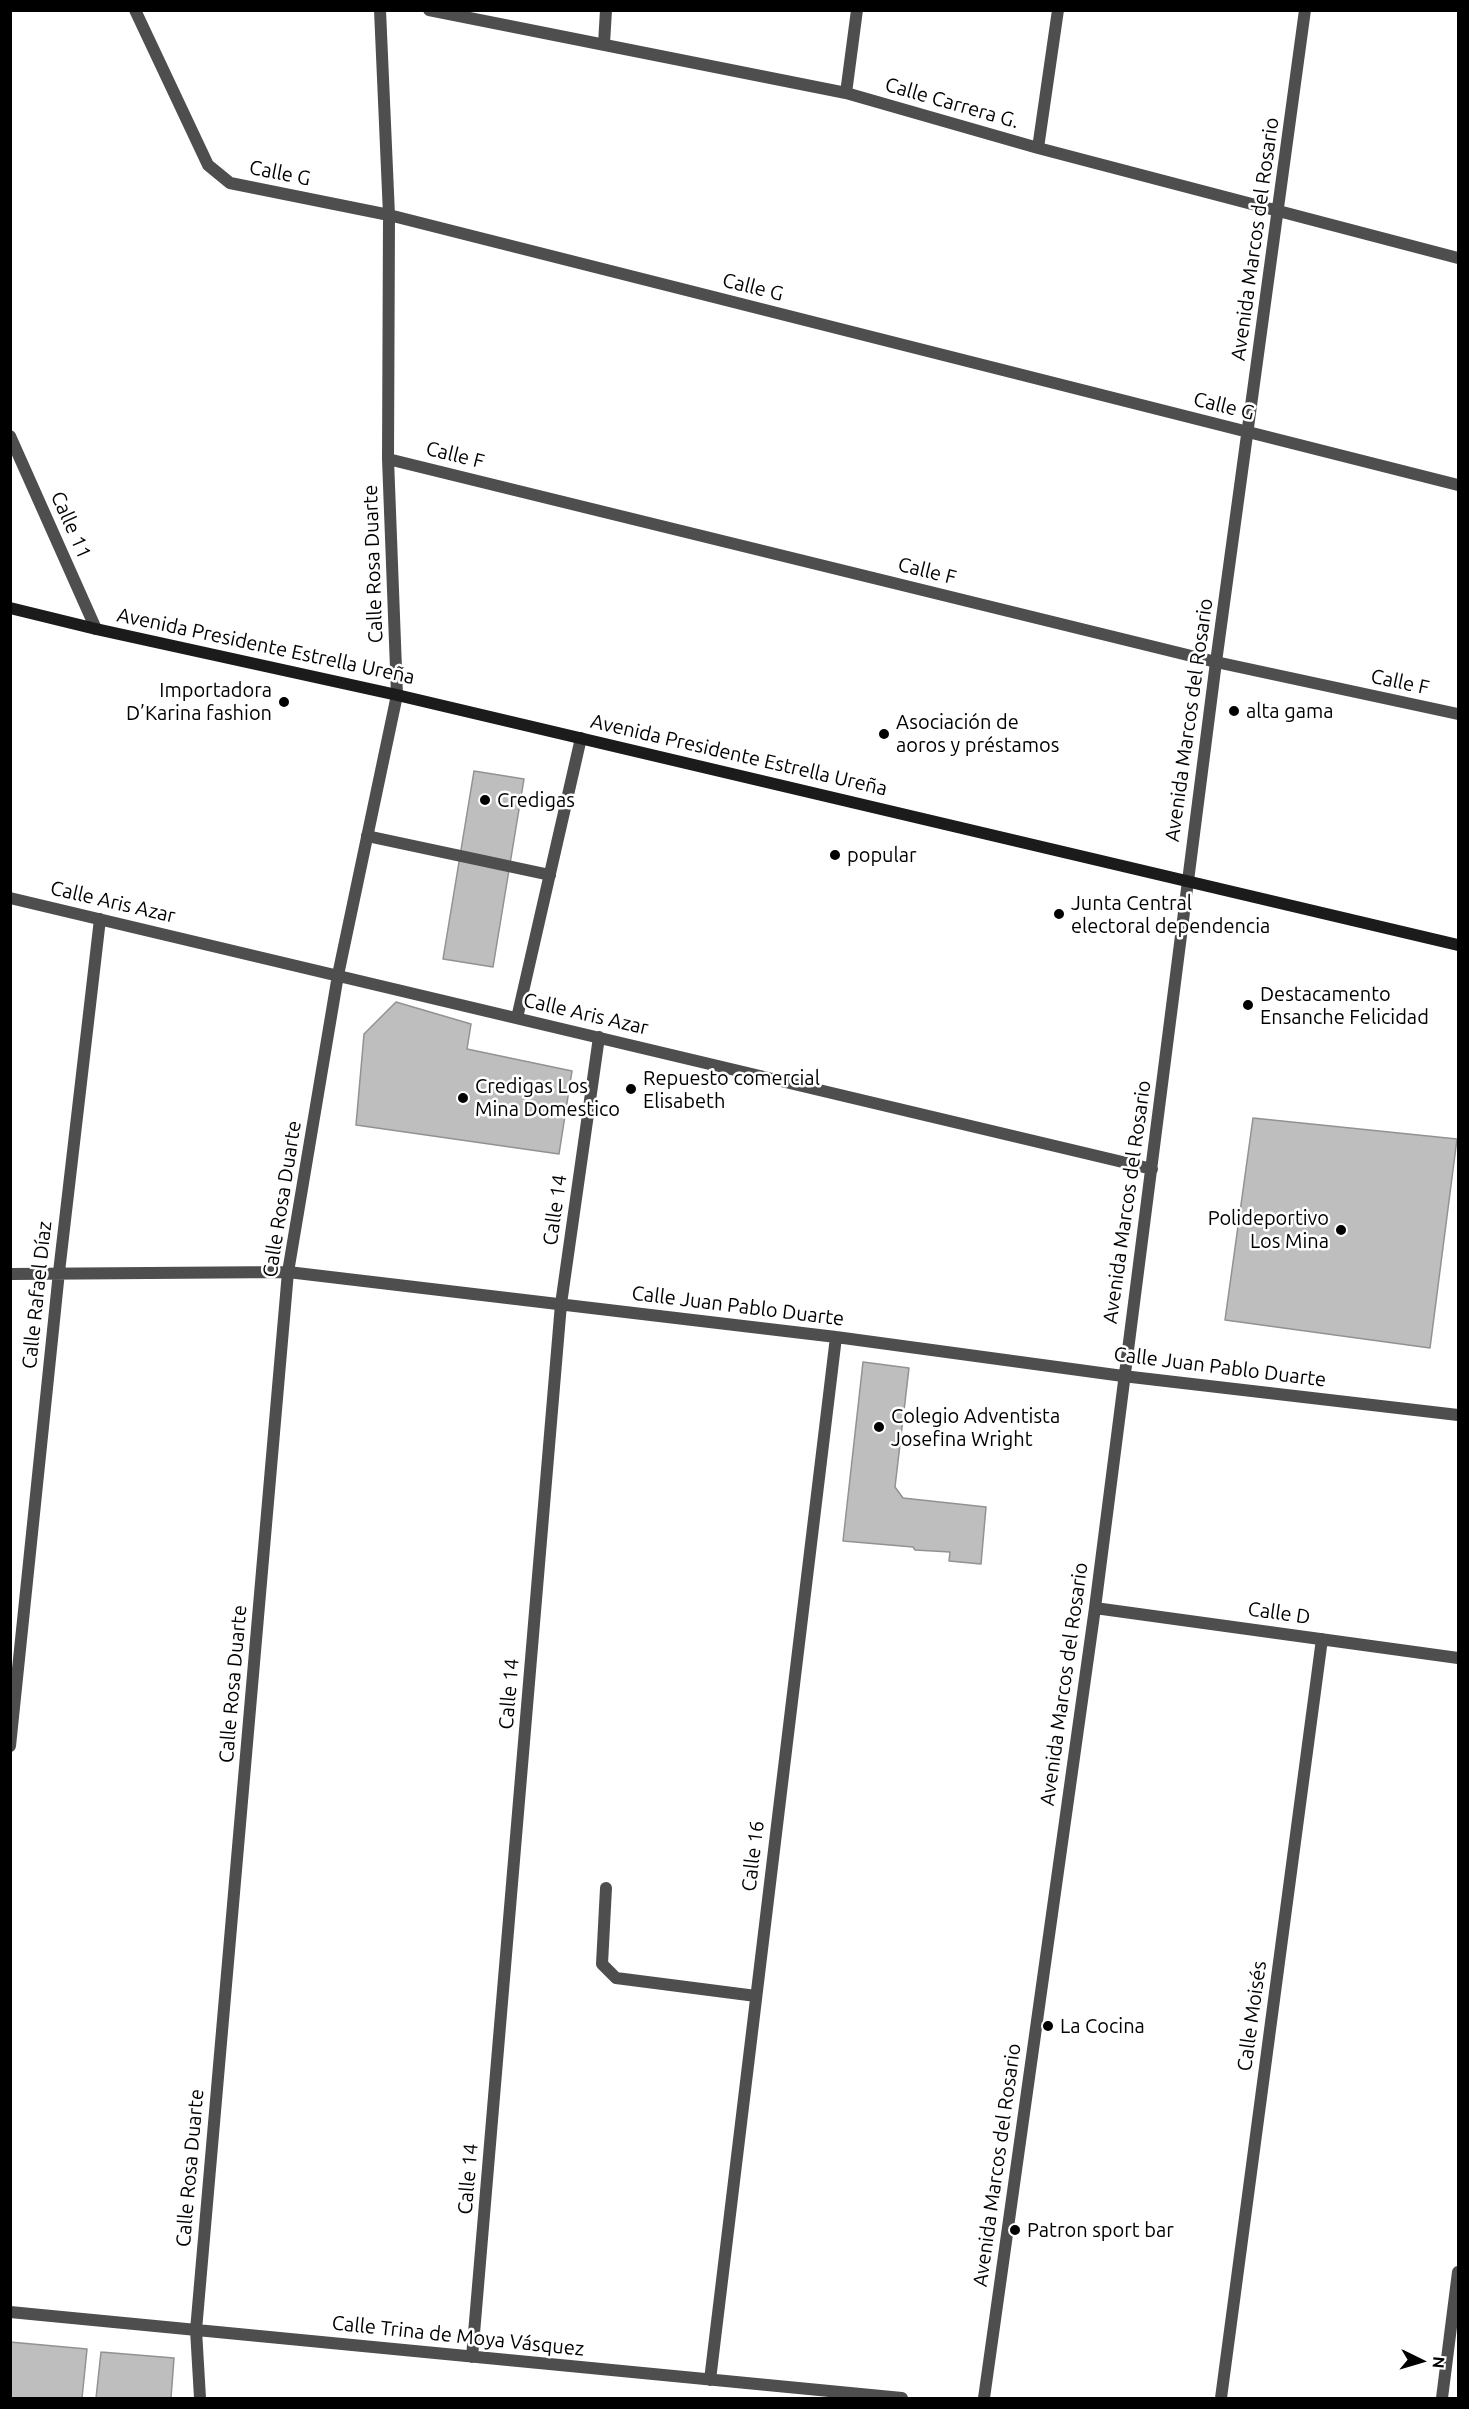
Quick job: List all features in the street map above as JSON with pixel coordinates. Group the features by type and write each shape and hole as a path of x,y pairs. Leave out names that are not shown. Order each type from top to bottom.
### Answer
{"main road":[{"name":"Avenida Presidente Estrella Ureña","path":"10,608 397,695 1458,945"}],"street":[{"name":"Calle G","path":"135,10 208,165 230,183 388,215 1458,485"},
{"name":"Calle Rosa Duarte","path":"200,2398 196,2330 288,1272 338,975 397,695 388,459 388,215 380,10"},
{"name":"Calle Carrera G.","path":"429,10 846,93 1038,148 1458,258"},
{"path":"604,44 606,10"},
{"path":"846,93 856,10"},
{"path":"1038,148 1058,10"},
{"name":"Avenida Marcos del Rosario","path":"984,2398 1095,1608 1216,662 1305,10"},
{"name":"Calle 11","path":"10,435 96,629"},
{"name":"Calle F","path":"388,459 1216,662 1458,714"},
{"path":"517,1018 581,738"},
{"path":"368,836 550,875"},
{"name":"Calle Aris Azar","path":"10,898 1152,1168"},
{"name":"Calle Rafael Díaz","path":"10,1746 59,1272 100,919"},
{"name":"Calle 14","path":"472,2357 561,1304 599,1037"},
{"name":"Calle Juan Pablo Duarte","path":"10,1274 288,1272 836,1337 1123,1376 1458,1415"},
{"name":"Calle 16","path":"710,2380 836,1337"},
{"name":"Calle D","path":"1095,1608 1458,1658"},
{"name":"Calle Moisés","path":"1221,2398 1322,1639"},
{"path":"606,1888 602,1964 616,1978 756,1996"},
{"path":"1442,2398 1458,2272"},
{"name":"Calle Trina de Moya Vásquez","path":"10,2312 902,2398"}],"building":[{"path":"474,771 524,779 493,967 443,959"},
{"name":"Credigas Los Mina Domestico","path":"396,1002 471,1024 467,1049 572,1071 559,1154 356,1125 364,1034"},
{"name":"Polideportivo Los Mina","path":"1253,1118 1457,1139 1430,1348 1225,1320"},
{"name":"Colegio Adventista Josefina Wright","path":"863,1362 909,1368 895,1487 903,1498 986,1507 981,1564 949,1561 950,1552 843,1541"},
{"path":"10,2342 87,2349 82,2398 10,2398"},
{"path":"101,2352 174,2358 171,2398 96,2398"}],"place":[{"name":"Importadora D’Karina fashion","path":"284,702"},
{"name":"alta gama","path":"1234,711"},
{"name":"Asociación de aoros y préstamos","path":"884,734"},
{"name":"Credigas","path":"485,800"},
{"name":"popular","path":"835,855"},
{"name":"Junta Central electoral dependencia","path":"1059,914"},
{"name":"Destacamento Ensanche Felicidad","path":"1248,1005"},
{"name":"Repuesto comercial Elisabeth","path":"631,1089"},
{"name":"Credigas Los Mina Domestico","path":"463,1098"},
{"name":"Polideportivo Los Mina","path":"1341,1230"},
{"name":"Colegio Adventista Josefina Wright","path":"879,1427"},
{"name":"La Cocina","path":"1048,2026"},
{"name":"Patron sport bar","path":"1015,2230"}]}
